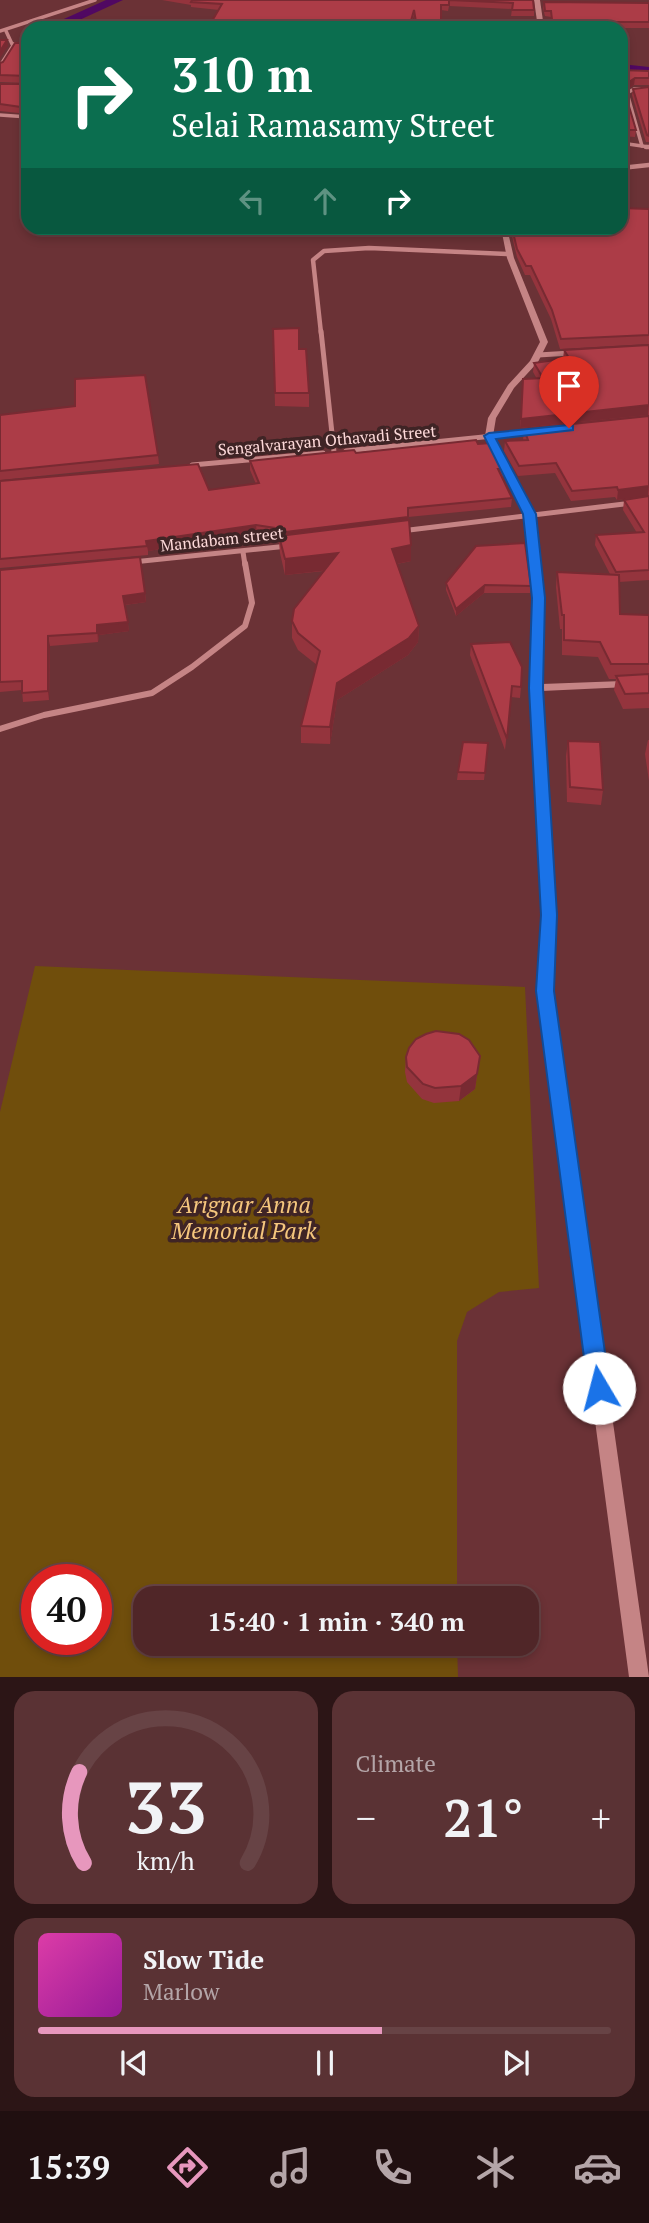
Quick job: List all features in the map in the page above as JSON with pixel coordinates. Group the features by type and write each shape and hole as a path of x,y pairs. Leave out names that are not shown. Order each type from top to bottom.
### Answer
{"street":[{"path":"35,21 95,0"},
{"path":"540,21 537,1 552,3"},
{"path":"0,31 21,26"},
{"path":"6,31 14,44"},
{"path":"14,44 21,45"},
{"path":"0,66 14,44"},
{"path":"628,92 634,89 649,89"},
{"path":"628,97 642,146"},
{"path":"0,115 21,116"},
{"path":"628,144 649,147"},
{"path":"628,167 649,165"},
{"path":"504,235 507,254 537,319 544,342 492,418 489,436 530,514 538,598 536,688 549,915 545,991 639,1677"},
{"path":"334,452 313,260 324,251 369,248 507,254"},
{"path":"537,355 579,353"},
{"name":"Sengalvarayan Othavadi Street","path":"179,467 397,448 542,431"},
{"path":"393,532 649,501"},
{"name":"Mandabam street","path":"121,563 297,545"},
{"path":"0,729 44,715 152,693 192,667 245,626 252,603 243,552"},
{"path":"536,688 649,682"}],"green space":[{"name":"Arignar Anna Memorial Park","path":"35,966 525,987 539,1288 499,1292 467,1312 457,1341 457,1586 133,1586 133,1656 457,1656 458,1677 0,1677 0,1112"}],"building":[{"path":"449,0 449,5 441,5 441,21 416,21 414,10 411,21 212,21 222,4 191,2"},
{"path":"449,0 533,0 534,10 512,10 513,3"},
{"path":"544,2 649,3 649,22 552,21 551,11 545,11"},
{"path":"0,40 7,40 0,51"},
{"path":"15,43 21,43 21,76 0,75 0,63"},
{"path":"628,70 649,71 649,78 635,78 628,83"},
{"path":"0,84 21,84 21,107 0,104"},
{"path":"649,87 649,136 633,89"},
{"path":"628,103 636,130 628,130"},
{"path":"628,208 649,209 649,335 561,339 552,310 531,266 526,266 514,235 628,235"},
{"path":"299,328 299,349 306,349 309,393 275,393 273,329"},
{"path":"649,345 649,405 521,419 523,379 543,378 534,363 569,358 564,350"},
{"path":"145,375 158,455 0,471 0,415 75,406 75,379"},
{"path":"649,416 649,486 572,491 556,463 519,466 505,441 528,440 524,429"},
{"path":"476,440 478,444 491,443 504,469 498,469 512,498 408,508 408,517 277,533 275,528 256,525 146,541 147,546 0,559 0,481 198,464 209,490 259,483 250,461"},
{"path":"649,496 649,570 616,572 596,535 644,532 624,500"},
{"path":"409,520 411,545 392,549 419,626 409,638 337,683 330,727 301,726 320,651 298,633 292,621 294,609 338,553 285,559 279,536"},
{"path":"525,543 531,586 485,585 456,609 446,583 476,546"},
{"path":"140,557 145,593 123,596 128,622 97,625 97,633 48,636 48,691 22,693 22,681 0,682 0,570"},
{"path":"557,572 619,575 620,614 649,615 649,664 611,664 600,642 564,640 564,615"},
{"path":"510,642 522,667 521,687 512,686 507,739 471,644"},
{"path":"649,674 649,693 625,694 616,676"},
{"path":"568,741 600,742 603,790 570,787"},
{"path":"463,742 488,743 485,773 458,772"},
{"path":"436,1031 459,1034 469,1040 480,1056 477,1074 461,1086 435,1088 423,1084 407,1067 406,1057 416,1039"}],"waterway":[{"path":"68,21 117,0"},
{"path":"628,69 649,71"}],"route":[{"path":"569,428 489,436 530,514 538,598 536,688 549,915 545,991 599,1388"}]}
